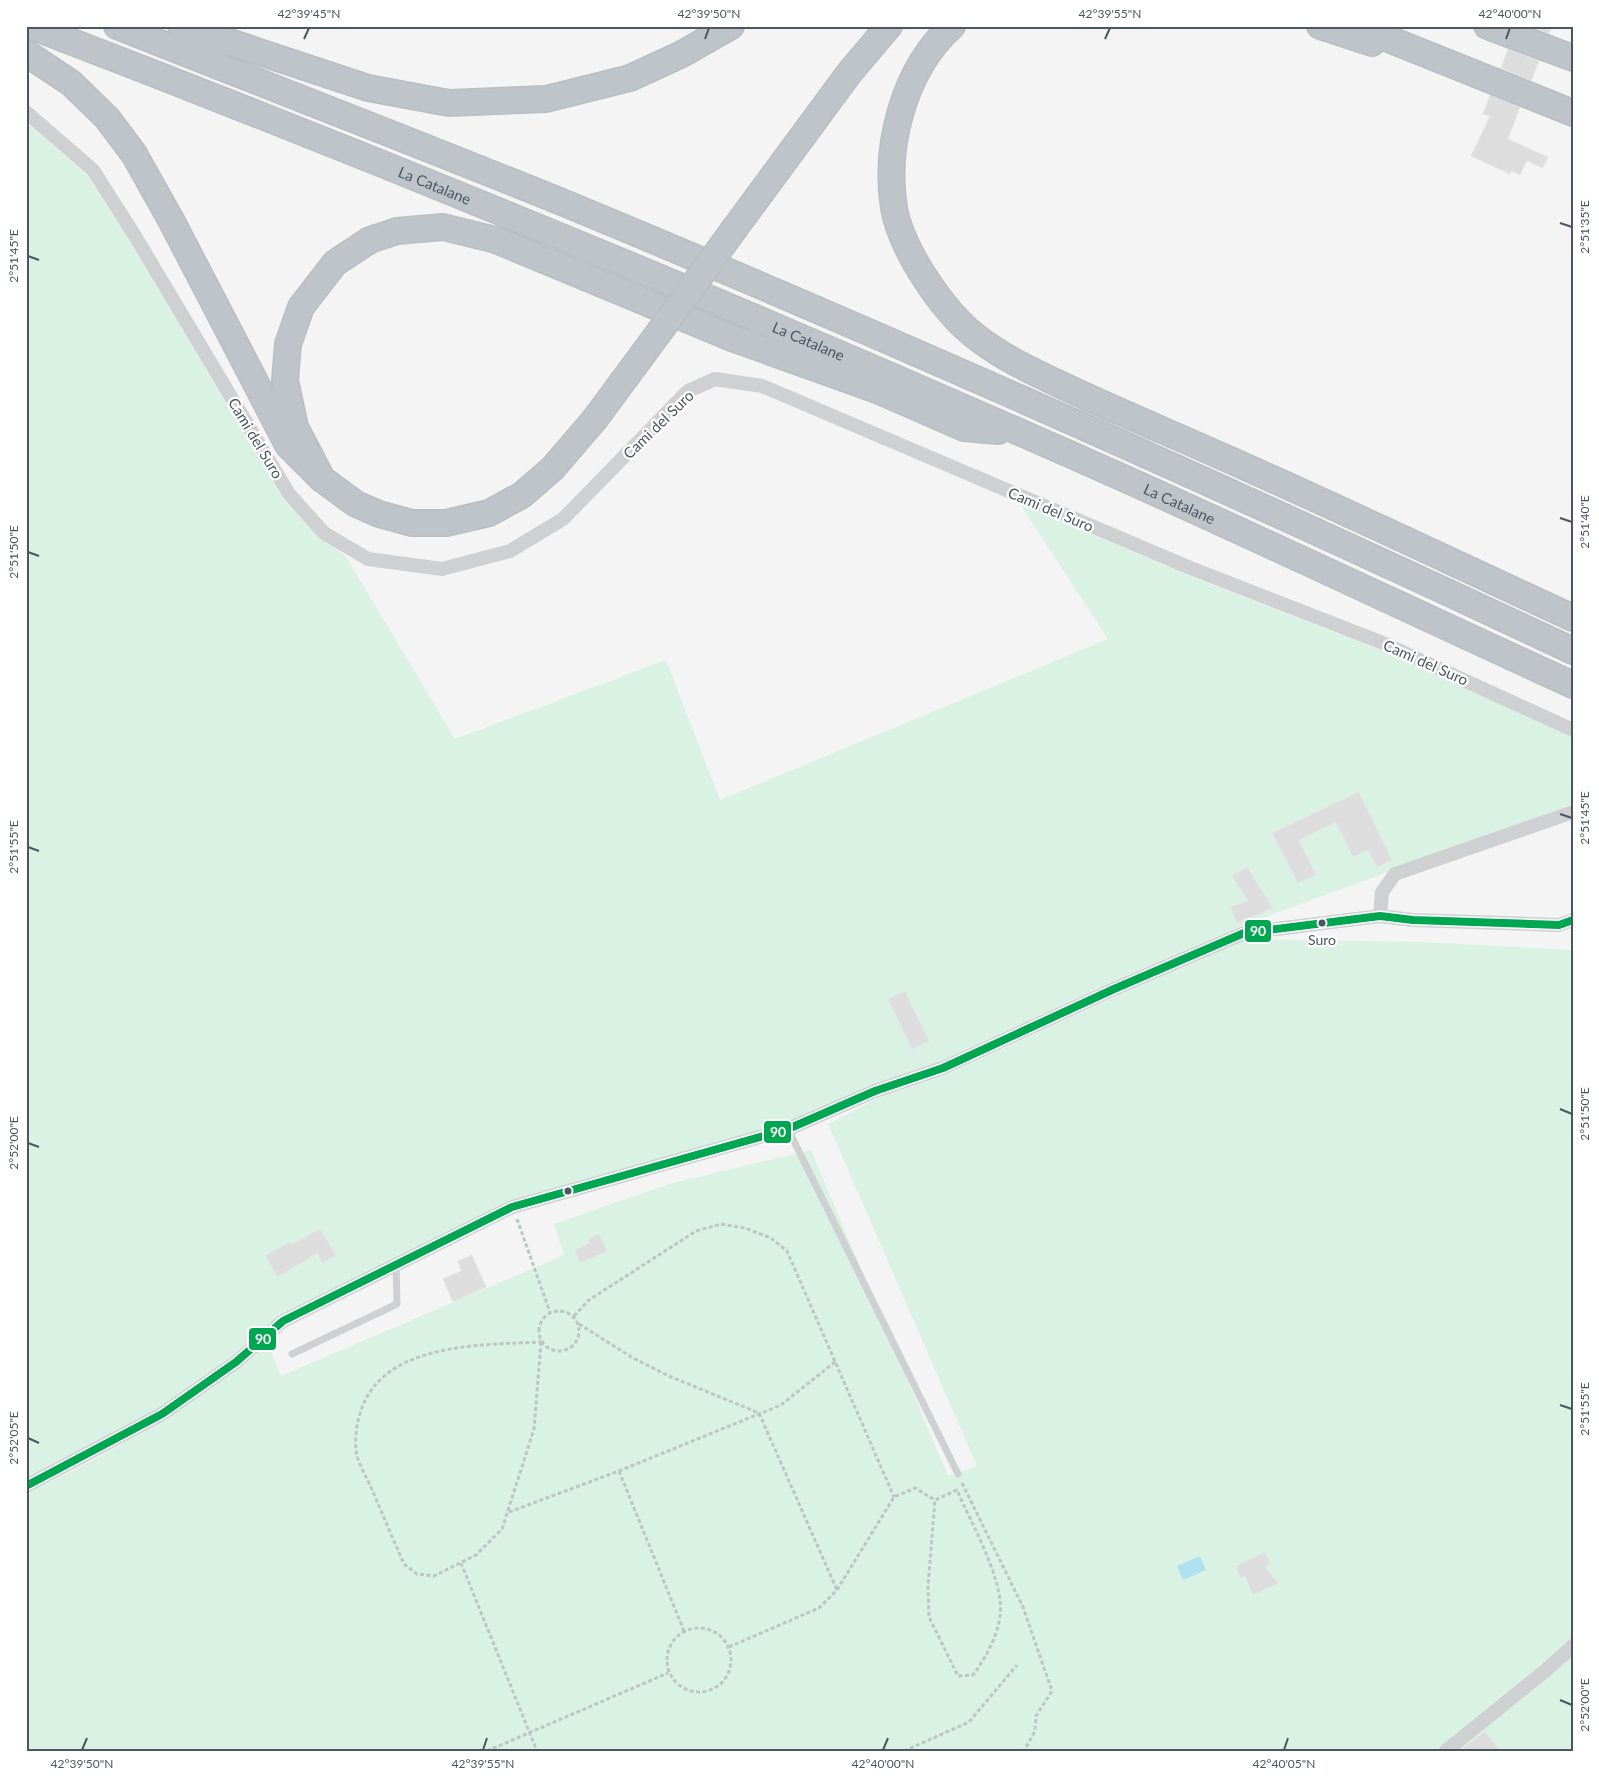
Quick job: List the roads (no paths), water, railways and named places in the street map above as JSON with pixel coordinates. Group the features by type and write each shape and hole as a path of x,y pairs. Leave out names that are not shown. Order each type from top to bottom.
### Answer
{"highway":[{"name":"La Catalane","path":"31,26 252,111 668,281 1023,434 1573,685"},
{"name":"La Catalane","path":"117,26 568,205 936,361 1109,437 1573,650"},
{"path":"181,26 368,88 449,102 546,100 630,78 682,54 731,26"},
{"path":"26,53 77,88 107,118 134,154 171,220 288,445 322,479 356,504 379,514 412,523 446,523 489,513 522,494 553,468 595,419 850,72 889,26"},
{"path":"952,26 920,64 901,111 892,159 894,210 910,252 932,289 973,334 1014,362 1030,370 1265,475 1573,618"},
{"path":"1320,26 1510,89"},
{"path":"1356,26 1573,113"},
{"path":"1472,26 1529,40"},
{"path":"1487,26 1529,40 1573,58"},
{"path":"322,479 295,427 285,380 288,344 301,307 335,263 370,240 397,231 443,227 496,240 732,338 877,390 964,428 1023,434"}],"street":[{"name":"Cami del Suro","path":"26,112 93,170 135,236 290,494 324,533 368,559 442,569 510,551 563,519 688,391 715,379 762,386 1188,567 1383,643 1573,730"},
{"path":"1380,916 1382,892 1395,874 1573,812"},
{"path":"26,1486 162,1414 236,1362 283,1321 512,1207 788,1129 875,1091 943,1068 1114,989 1244,933 1380,916 1413,920 1566,925 1573,920"},
{"path":"1446,1751 1573,1646"}],"lane":[{"path":"788,1129 958,1474"},
{"path":"292,1354 397,1304 396,1264"}],"water":[{"path":"1200,1556 1206,1570 1183,1580 1177,1566"}],"place":[{"name":"Suro","path":"1322,923"}]}
